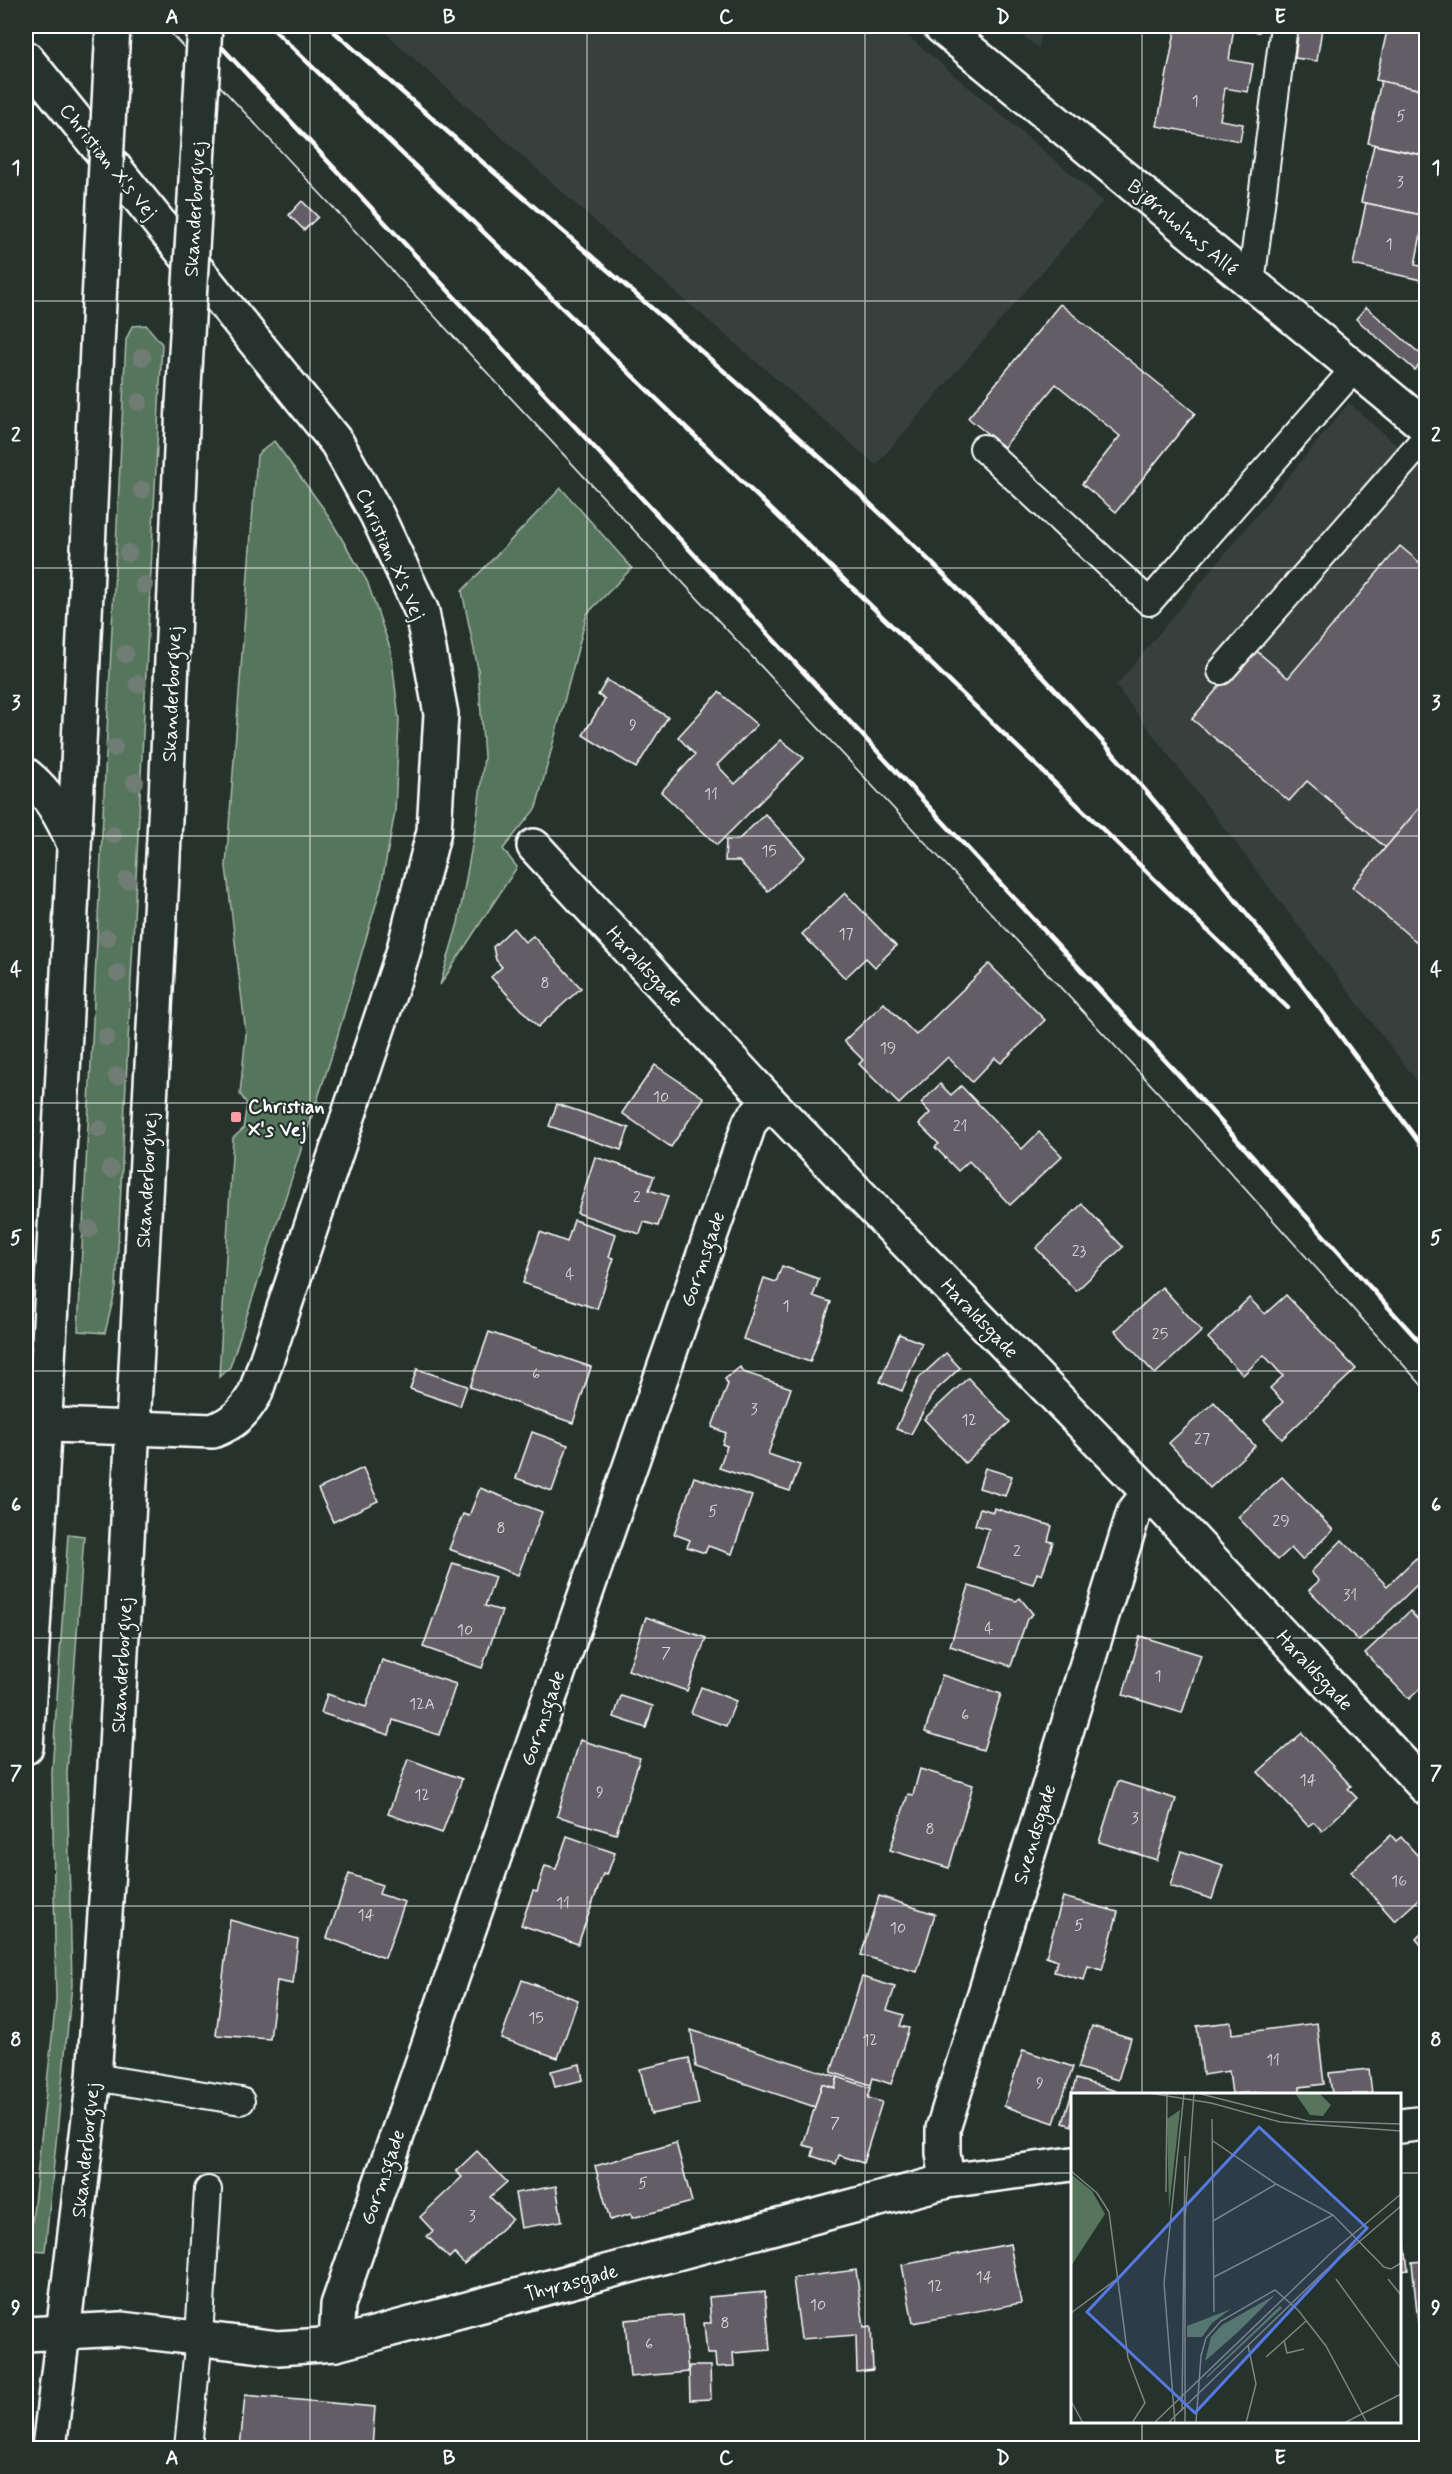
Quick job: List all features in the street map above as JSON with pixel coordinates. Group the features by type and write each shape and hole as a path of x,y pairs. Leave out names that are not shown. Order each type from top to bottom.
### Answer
{"street":[{"path":"26,1747 35,1424 75,846 99,302 114,26"},
{"name":"Skanderborgvej","path":"49,2448 94,2077 115,1766 166,788 183,404 205,26"},
{"name":"Bjørnholms Allé","path":"940,26 1426,427"},
{"name":"Christian X's Vej","path":"26,58 337,443 377,515 422,612 441,714 434,831 404,953 255,1394 244,1412 229,1424 213,1431 35,1424"},
{"path":"26,775 52,801 75,846"},
{"name":"Haraldsgade","path":"534,846 769,1101 1149,1493 1426,1788"},
{"name":"Gormsgade","path":"336,2344 338,2305 750,1122 769,1101"},
{"name":"Svendsgade","path":"947,2181 943,2153 943,2129 1134,1512 1149,1493"},
{"path":"1401,2126 1426,2123"},
{"name":"Thyrasgade","path":"64,2332 121,2329 278,2348 336,2344 947,2181 1071,2164"},
{"path":"26,2334 64,2332"}],"lane":[{"path":"1251,283 1284,26"},
{"path":"982,448 1149,602 1355,368"},
{"path":"1221,670 1426,437"},
{"path":"94,2077 241,2101"},
{"path":"188,2448 199,2337 208,2190"}],"shaded area":[{"path":"378,26 896,26 1103,201 876,465 627,250"},
{"path":"1009,26 1042,26 1039,48"},
{"path":"1349,403 1426,472 1426,1093 1116,686"}],"green space":[{"path":"146,325 162,344 116,1288 105,1333 78,1331 126,340 132,326"},
{"path":"274,441 324,509 367,581 391,651 399,720 395,812 381,887 331,1058 230,1367 219,1377 233,1138 243,1129 247,1104 240,1094 246,1034 226,866 257,455"},
{"path":"561,488 632,568 587,614 536,808 503,849 517,867 440,985 458,923 477,818 484,757 478,669 462,591"},
{"path":"68,1534 84,1536 67,1773 72,1985 45,2251 29,2250 56,2000 52,1772"}],"building":[{"path":"1176,26 1260,26 1259,32 1234,27 1229,60 1253,64 1248,92 1225,88 1220,120 1243,124 1240,141 1157,126"},
{"path":"1299,26 1322,28 1317,61 1295,58"},
{"path":"1388,26 1426,26 1426,91 1376,80"},
{"path":"1381,81 1426,91 1426,156 1368,143"},
{"path":"1374,145 1426,156 1426,185 1422,201 1426,202 1426,216 1361,202"},
{"path":"302,201 318,217 304,230 289,215"},
{"path":"1366,203 1426,216 1426,230 1422,229 1415,265 1426,267 1426,281 1353,265"},
{"path":"1060,304 1195,413 1116,512 1082,484 1120,436 1056,384 1004,447 968,418"},
{"path":"1366,307 1425,358 1415,370 1356,319"},
{"path":"1400,546 1426,568 1426,800 1386,848 1307,781 1289,801 1192,719 1252,647 1288,678"},
{"path":"607,680 668,717 636,768 583,735 605,699 598,695"},
{"path":"719,692 757,725 717,765 735,784 781,740 804,758 717,845 661,792 695,755 678,737"},
{"path":"1426,800 1426,950 1352,887"},
{"path":"765,814 805,857 768,891 739,861 725,861 726,840 738,840"},
{"path":"845,893 896,946 875,967 866,958 845,978 802,934"},
{"path":"513,928 525,942 533,936 581,988 538,1027 491,977 502,967 496,960 493,947"},
{"path":"989,964 1045,1020 1001,1063 995,1058 972,1082 948,1057 899,1104 859,1064 863,1060 844,1041 884,1003 916,1035"},
{"path":"655,1065 704,1098 671,1147 622,1113"},
{"path":"940,1084 951,1095 961,1086 1022,1149 1039,1132 1062,1156 1010,1205 969,1161 958,1171 935,1147 939,1144 919,1124 930,1113 921,1103"},
{"path":"557,1104 629,1128 621,1150 549,1126"},
{"path":"595,1157 654,1176 649,1190 668,1196 658,1226 644,1222 640,1234 577,1213"},
{"path":"1082,1204 1123,1247 1076,1291 1036,1248"},
{"path":"574,1220 616,1234 609,1257 614,1258 597,1309 523,1283 540,1232 567,1242"},
{"path":"782,1266 819,1279 813,1296 831,1302 810,1362 743,1339 764,1278 776,1282"},
{"path":"1162,1287 1202,1331 1155,1374 1115,1331"},
{"path":"1286,1295 1356,1369 1282,1439 1264,1420 1283,1402 1270,1388 1283,1376 1264,1355 1243,1375 1208,1338 1249,1298 1265,1314"},
{"path":"489,1332 591,1367 573,1423 470,1387"},
{"path":"899,1334 922,1343 902,1391 880,1382"},
{"path":"946,1353 960,1368 933,1393 911,1434 896,1429 919,1378"},
{"path":"740,1367 743,1372 791,1388 768,1454 800,1465 790,1491 719,1468 727,1446 722,1444 726,1433 712,1427 728,1384 725,1379"},
{"path":"417,1369 467,1386 460,1406 410,1389"},
{"path":"968,1378 1010,1422 965,1463 924,1419"},
{"path":"1214,1402 1255,1446 1210,1488 1169,1443"},
{"path":"532,1432 568,1445 552,1491 516,1478"},
{"path":"363,1468 378,1501 333,1522 318,1489"},
{"path":"985,1468 1012,1476 1005,1496 979,1488"},
{"path":"694,1477 752,1496 732,1554 708,1546 705,1553 687,1547 690,1540 674,1534"},
{"path":"1282,1477 1333,1530 1302,1560 1291,1548 1278,1560 1238,1517"},
{"path":"480,1488 542,1512 518,1575 449,1549 463,1514 469,1516"},
{"path":"980,1508 993,1512 994,1508 1052,1526 1048,1541 1053,1542 1042,1575 1037,1573 1033,1584 977,1567 989,1529 975,1525"},
{"path":"1342,1540 1387,1586 1416,1558 1426,1568 1426,1576 1359,1641 1309,1590 1319,1581 1311,1572"},
{"path":"453,1563 495,1577 485,1606 502,1611 482,1668 423,1647"},
{"path":"969,1586 1016,1601 1020,1598 1033,1614 1027,1619 1011,1666 950,1646"},
{"path":"1410,1611 1426,1629 1426,1683 1409,1699 1365,1653"},
{"path":"646,1617 706,1638 687,1691 628,1670"},
{"path":"1140,1636 1201,1655 1182,1713 1123,1695"},
{"path":"382,1660 456,1684 439,1735 393,1720 389,1735 321,1713 327,1694 366,1707"},
{"path":"942,1675 1001,1694 983,1750 925,1732"},
{"path":"701,1687 736,1701 726,1726 691,1713"},
{"path":"621,1696 653,1706 646,1728 614,1717"},
{"path":"1302,1733 1351,1786 1348,1789 1357,1798 1322,1831 1314,1822 1308,1826 1258,1772"},
{"path":"580,1740 640,1758 616,1834 557,1816"},
{"path":"408,1759 462,1779 442,1833 388,1814"},
{"path":"920,1769 973,1785 949,1868 890,1850 908,1794 913,1795"},
{"path":"1118,1781 1176,1799 1157,1860 1099,1842"},
{"path":"1391,1835 1396,1841 1401,1837 1426,1865 1426,1893 1395,1921 1351,1872"},
{"path":"567,1836 615,1853 607,1875 603,1874 578,1944 521,1925 533,1891 537,1892 545,1866 556,1869"},
{"path":"1181,1851 1223,1865 1212,1899 1170,1886"},
{"path":"349,1874 382,1885 379,1894 405,1902 385,1958 327,1938"},
{"path":"879,1896 935,1914 917,1972 861,1955"},
{"path":"1063,1897 1118,1912 1102,1970 1088,1966 1084,1980 1054,1972 1057,1961 1046,1957"},
{"path":"230,1920 298,1939 293,1984 277,1981 270,2039 216,2035"},
{"path":"1426,1929 1426,1951 1416,1939"},
{"path":"862,1977 895,1987 887,2010 904,2015 900,2026 909,2028 891,2084 873,2078 871,2085 831,2072"},
{"path":"522,1980 578,2000 558,2058 501,2038"},
{"path":"1231,2022 1232,2034 1317,2023 1324,2084 1300,2087 1300,2093 1232,2093 1229,2071 1203,2075 1197,2026"},
{"path":"1092,2026 1131,2038 1118,2080 1078,2068"},
{"path":"691,2030 838,2077 835,2088 822,2084 815,2107 696,2067"},
{"path":"1023,2050 1073,2067 1054,2123 1004,2106"},
{"path":"689,2058 699,2104 651,2114 640,2069"},
{"path":"580,2064 583,2080 555,2087 551,2071"},
{"path":"1369,2069 1372,2093 1332,2093 1329,2073"},
{"path":"838,2077 871,2088 868,2098 882,2102 863,2163 839,2155 836,2164 812,2156 814,2148 803,2145 822,2084 835,2088"},
{"path":"1076,2079 1116,2091 1115,2093 1072,2093"},
{"path":"1071,2096 1071,2126 1063,2123"},
{"path":"676,2143 692,2202 632,2218 631,2214 610,2220 595,2166"},
{"path":"477,2151 507,2182 490,2197 512,2219 464,2264 454,2253 449,2258 427,2236 433,2231 420,2217 462,2177 456,2171"},
{"path":"556,2186 562,2221 521,2228 515,2193"},
{"path":"1401,2213 1408,2270 1401,2271"},
{"path":"1010,2244 1021,2303 913,2323 902,2265"},
{"path":"1426,2261 1426,2321 1418,2322 1412,2262"},
{"path":"856,2270 864,2327 871,2326 873,2370 857,2372 856,2335 801,2339 793,2278"},
{"path":"765,2292 770,2350 733,2353 734,2366 716,2367 715,2354 707,2354 704,2323 711,2323 709,2297"},
{"path":"683,2315 688,2372 630,2377 625,2320"},
{"path":"689,2366 710,2366 711,2399 690,2400"},
{"path":"245,2395 375,2407 372,2448 240,2448"}],"tram line":[{"path":"164,26 1156,1090 1426,1390"}],"railway":[{"path":"202,26 1176,1072 1426,1349"},
{"path":"270,26 1288,1008"},
{"path":"328,26 789,429 938,569 1052,686 1161,809 1305,989 1426,1152"}],"place":[{"name":"Christian X's Vej","path":"236,1117"}]}
